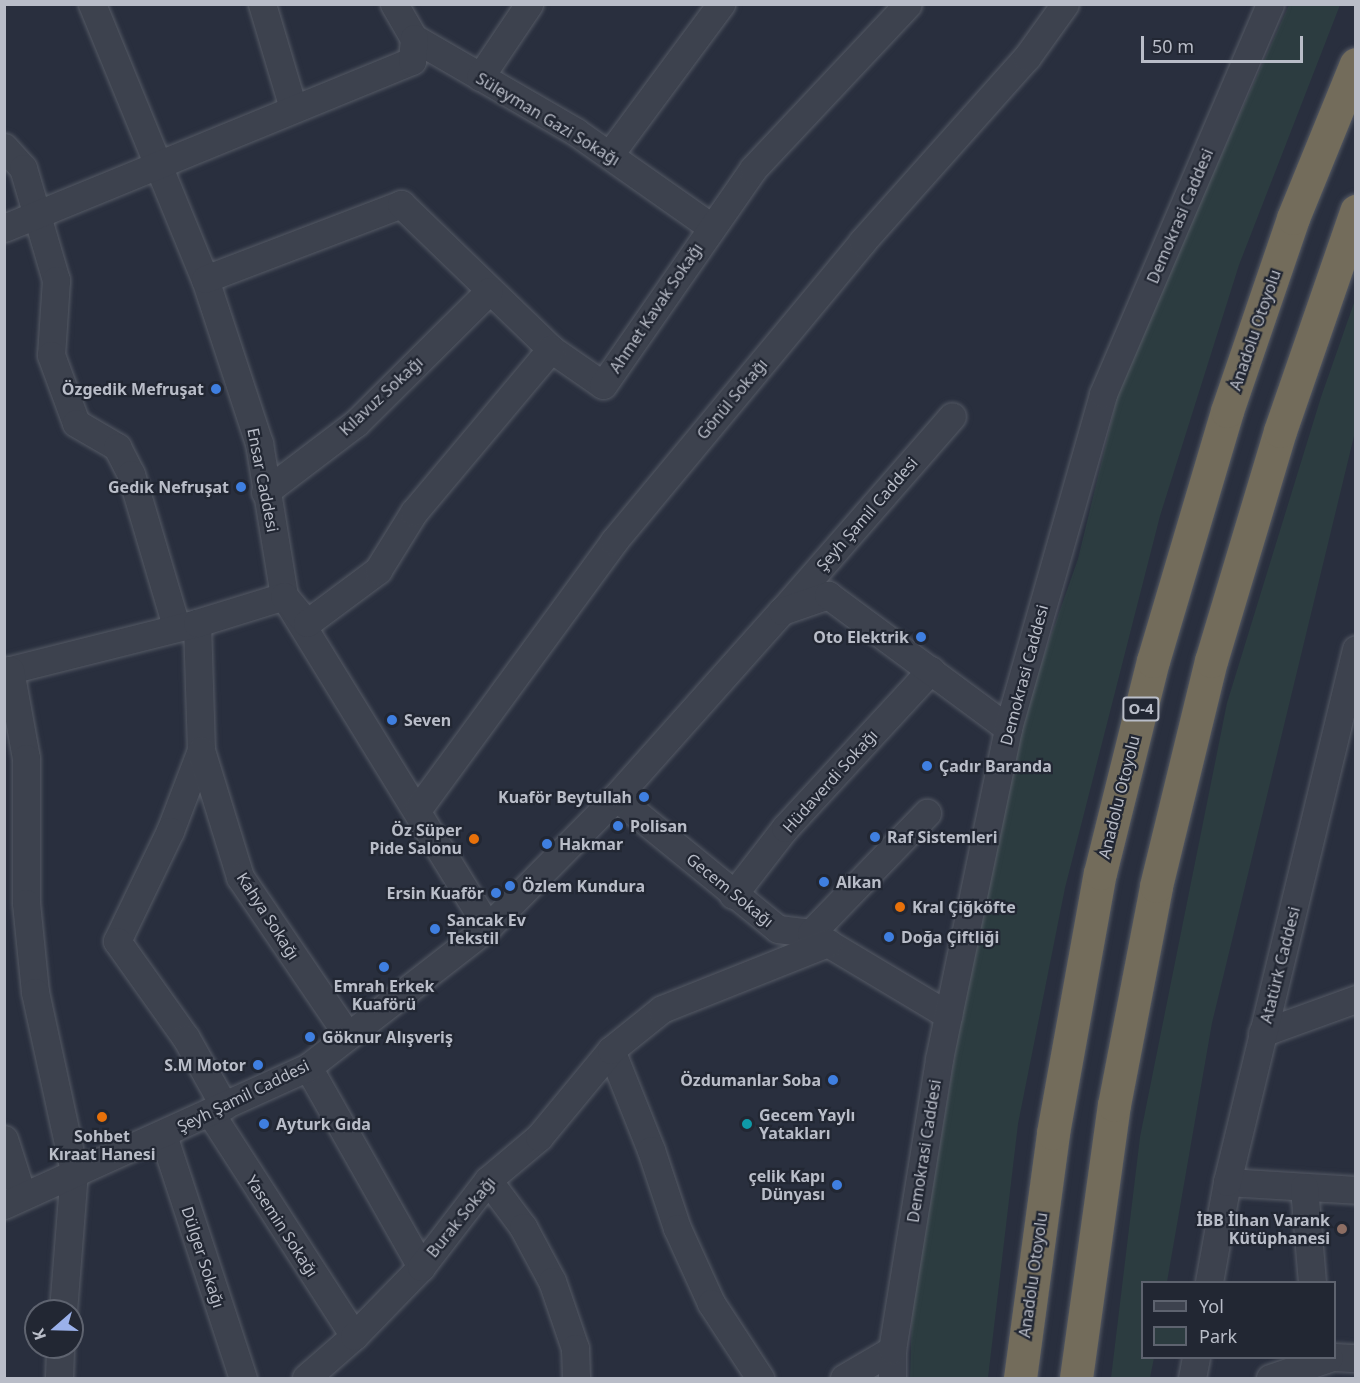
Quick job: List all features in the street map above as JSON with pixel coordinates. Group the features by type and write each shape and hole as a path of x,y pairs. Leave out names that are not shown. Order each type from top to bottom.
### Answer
{"highway":[{"name":"Anadolu Otoyolu","path":"1020,1378 1053,1133 1100,873 1150,672 1231,400 1293,218 1356,64"},
{"path":"1077,1378 1114,1105 1156,886 1211,662 1280,431 1356,211"}],"street":[{"name":"Ensar Caddesi","path":"92,4 205,279 259,443 265,492 284,596 418,809 488,927"},
{"path":"262,4 293,108"},
{"path":"4,228 158,167 293,108 412,61 414,39 394,4"},
{"path":"480,77 529,4"},
{"path":"610,154 721,4"},
{"name":"Ahmet Kavak Sokağı","path":"205,279 401,204 551,349 603,385 753,169 908,4"},
{"name":"Gönül Sokağı","path":"418,809 614,541 862,242 1027,57 1065,4"},
{"name":"Demokrasi Caddesi","path":"892,1378 892,1350 948,1015 1008,728 1103,394 1270,4"},
{"name":"Süleyman Gazi Sokağı","path":"414,39 610,154 711,227"},
{"path":"4,147 23,168 56,280 51,355 76,423 117,447 131,474 187,624 201,750"},
{"name":"Kılavuz Sokağı","path":"265,492 356,423 489,291"},
{"path":"64,1299 74,1171 15,906 26,758 7,671 284,596 307,623 378,570 414,512 551,349"},
{"name":"Şeyh Şamil Caddesi","path":"13,1200 74,1171 218,1110 308,1067 488,927 616,797 952,416"},
{"path":"782,611 828,595 1008,728"},
{"name":"Atatürk Caddesi","path":"1209,1281 1227,1182 1262,1033 1349,704 1356,649"},
{"name":"Hüdaverdi Sokağı","path":"733,895 785,828 931,670"},
{"name":"Yasemin Sokağı","path":"201,750 170,831 117,941 186,1038 218,1110 354,1336"},
{"name":"Kahya Sokağı","path":"201,750 240,877 348,1036"},
{"name":"Gecem Sokağı","path":"616,797 733,895 778,929 820,938 948,1015"},
{"path":"820,938 927,813"},
{"name":"Burak Sokağı","path":"306,1378 354,1336 421,1267 488,1180 539,1137 611,1050 662,1009 820,938"},
{"path":"1262,1033 1356,999"},
{"path":"611,1050 651,1149 677,1228 711,1303 760,1378"},
{"path":"308,1067 421,1267"},
{"name":"Dülger Sokağı","path":"163,1134 243,1378"},
{"path":"4,1139 13,1200"},
{"path":"488,1180 523,1227 552,1281 575,1348 576,1378"},
{"path":"1227,1182 1356,1190"},
{"path":"1304,1187 1312,1281"},
{"path":"844,1378 892,1350"},
{"path":"1270,1378 1325,1362 1356,1358"},
{"path":"1192,1378 1196,1359"}],"green space":[{"path":"1289,5 1340,5 1239,265 1160,516 1065,888 1018,1124 988,1378 910,1378 912,1313 960,1024 1018,729 1078,559 1123,373"},
{"path":"1355,300 1355,432 1212,1023 1167,1281 1141,1281 1141,1359 1154,1359 1150,1378 1111,1378 1140,1137 1227,703 1321,397"}],"place":[{"name":"Özgedik Mefruşat","path":"216,389"},
{"name":"Gedık Nefruşat","path":"241,487"},
{"name":"Oto Elektrik","path":"921,637"},
{"name":"Seven","path":"392,720"},
{"name":"Çadır Baranda","path":"927,766"},
{"name":"Kuaför Beytullah","path":"644,797"},
{"name":"Polisan","path":"618,826"},
{"name":"Raf Sistemleri","path":"875,837"},
{"name":"Öz Süper Pide Salonu","path":"474,839"},
{"name":"Hakmar","path":"547,844"},
{"name":"Alkan","path":"824,882"},
{"name":"Özlem Kundura","path":"510,886"},
{"name":"Ersin Kuaför","path":"496,893"},
{"name":"Kral Çiğköfte","path":"900,907"},
{"name":"Sancak Ev Tekstil","path":"435,929"},
{"name":"Doğa Çiftliği","path":"889,937"},
{"name":"Emrah Erkek Kuaförü","path":"384,967"},
{"name":"Göknur Alışveriş","path":"310,1037"},
{"name":"S.M Motor","path":"258,1065"},
{"name":"Özdumanlar Soba","path":"833,1080"},
{"name":"Sohbet Kıraat Hanesi","path":"102,1117"},
{"name":"Ayturk Gıda","path":"264,1124"},
{"name":"Gecem Yaylı Yatakları","path":"747,1124"},
{"name":"çelik Kapı Dünyası","path":"837,1185"},
{"name":"İBB İlhan Varank Kütüphanesi","path":"1342,1229"}]}
